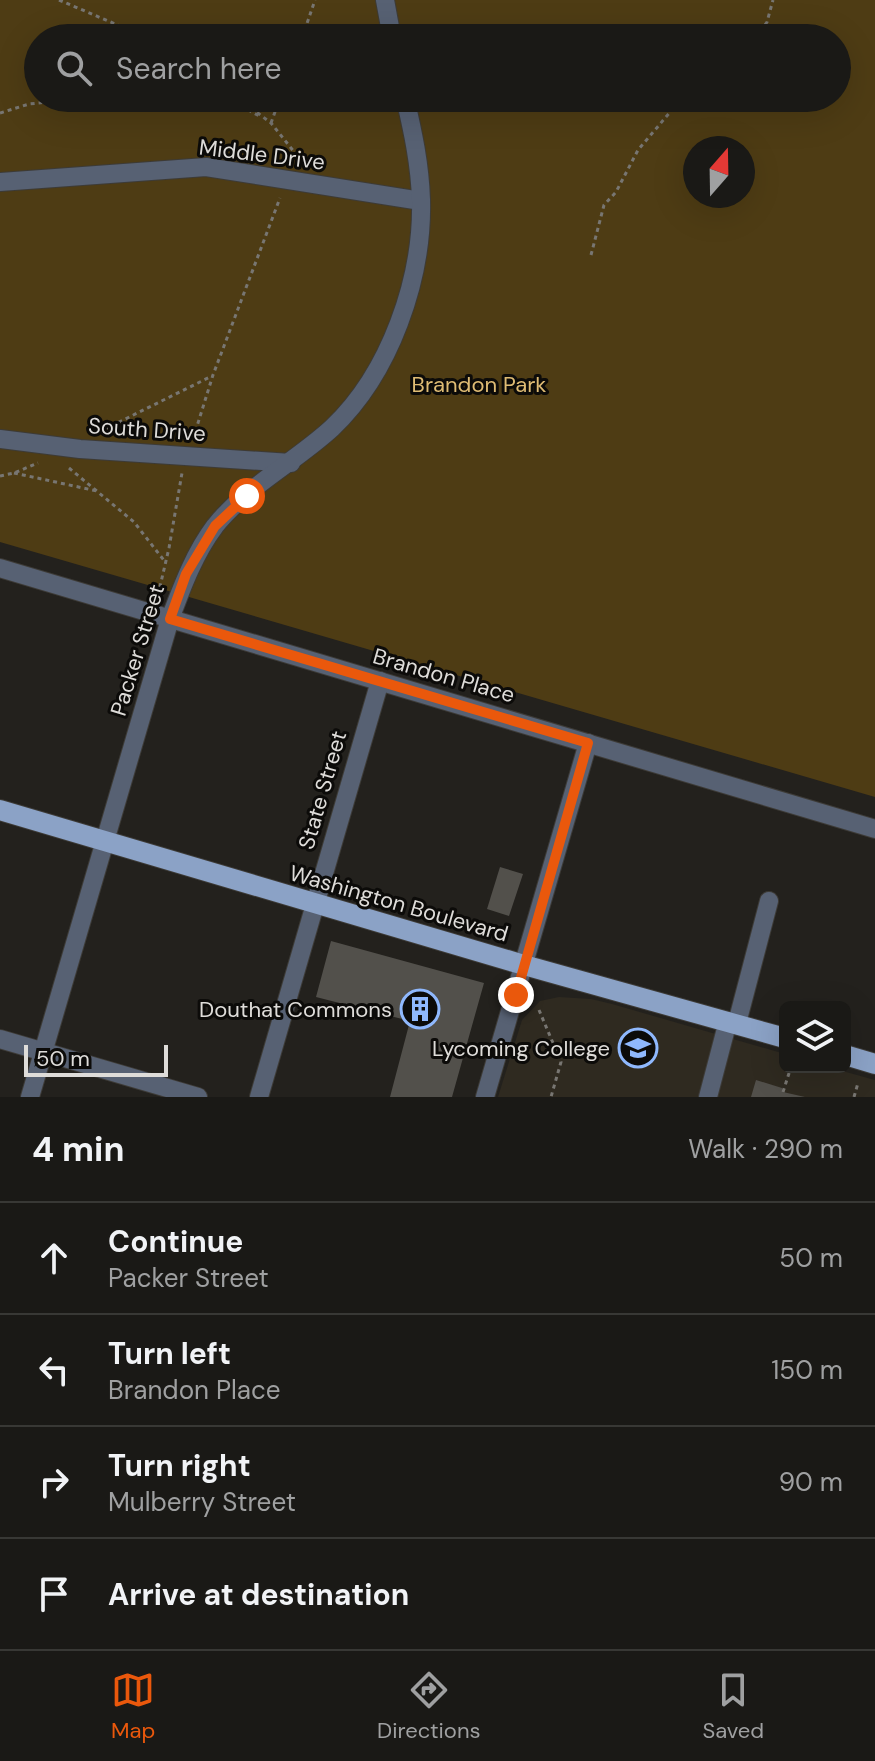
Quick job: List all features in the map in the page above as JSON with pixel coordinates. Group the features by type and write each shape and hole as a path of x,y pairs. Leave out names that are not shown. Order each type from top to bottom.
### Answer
{"main road":[{"name":"Washington Boulevard","path":"0,810 524,965 779,1036"},
{"path":"851,1057 875,1064"}],"street":[{"path":"385,0 389,24"},
{"name":"Packer Street","path":"30,1097 170,619 186,574 215,526 351,409 394,335 409,290 419,235 421,201 417,148 408,112"},
{"name":"Middle Drive","path":"0,182 206,167 421,201"},
{"name":"South Drive","path":"0,439 80,449 291,463"},
{"name":"Brandon Place","path":"0,568 875,829"},
{"name":"State Street","path":"259,1097 380,681"},
{"path":"485,1097 588,743"},
{"path":"708,1097 769,901"},
{"path":"0,1039 198,1097"}],"path":[{"path":"59,0 115,24"},
{"path":"307,24 315,0"},
{"path":"766,24 773,0"},
{"path":"0,113 24,106"},
{"path":"252,112 271,123"},
{"path":"156,602 166,563 178,486 213,375 244,289 271,227 295,153 271,123 256,112"},
{"path":"271,123 275,112"},
{"path":"591,255 604,205 616,192 638,150 670,112"},
{"path":"80,449 100,430 213,375"},
{"path":"61,447 63,463 134,522 166,563"},
{"path":"0,476 46,459 61,447"},
{"path":"14,473 99,491"},
{"path":"539,1010 561,1062 551,1097"},
{"path":"783,1092 789,1073"},
{"path":"854,1097 858,1083"}],"shaded area":[{"name":"Lycoming College","path":"559,997 612,1004 779,1052 779,1073 850,1073 875,1080 875,1097 498,1097 522,1020 540,1001"}],"green space":[{"name":"Brandon Park","path":"0,0 875,0 875,797 0,542"}],"building":[{"path":"500,867 523,874 509,916 487,909"},
{"name":"Douthat Commons","path":"331,941 484,983 452,1097 390,1097 410,1021 316,997"},
{"path":"756,1080 782,1088 783,1092 805,1097 751,1097"}],"place":[{"name":"Douthat Commons","path":"420,1009"},
{"name":"Lycoming College","path":"638,1048"}],"route":[{"path":"247,496 215,526 186,574 170,619 588,743 516,995"}]}
